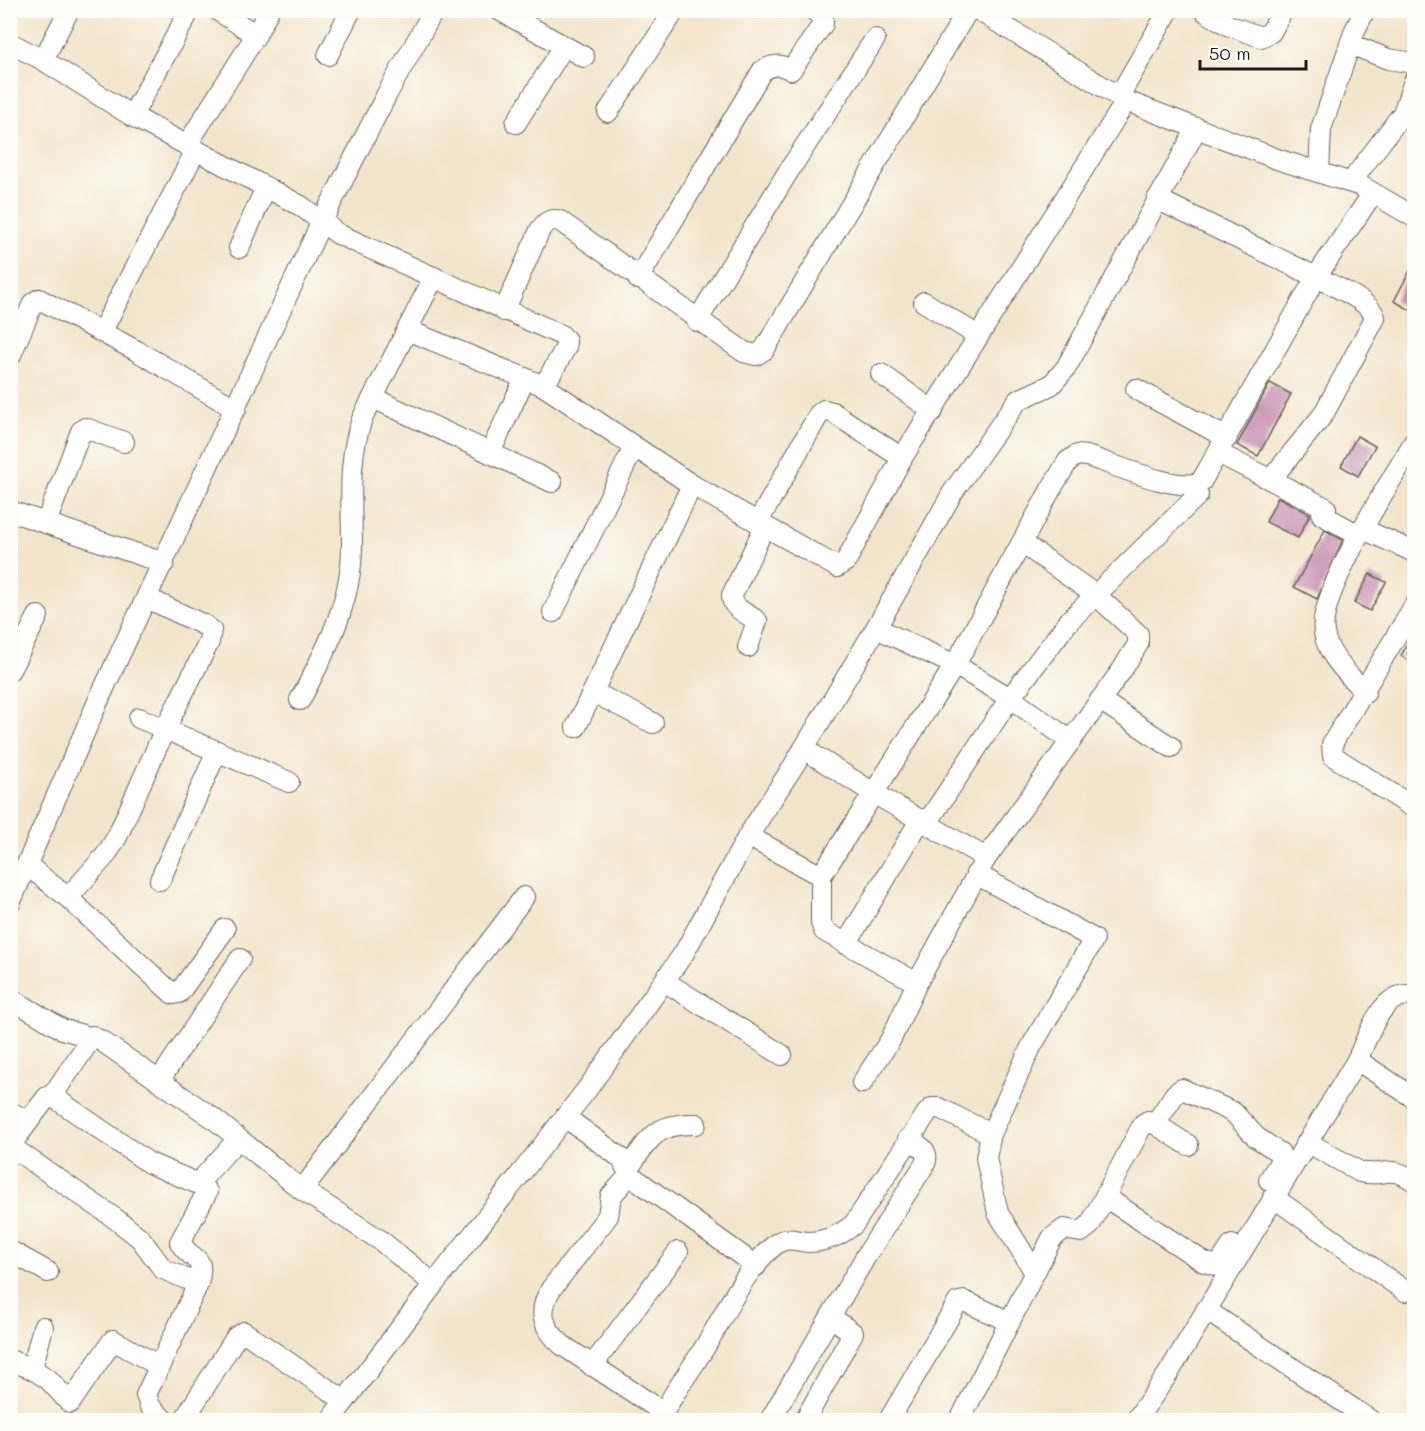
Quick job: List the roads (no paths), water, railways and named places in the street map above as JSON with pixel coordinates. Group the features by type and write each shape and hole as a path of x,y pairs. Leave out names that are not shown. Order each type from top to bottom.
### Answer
{"street":[{"path":"43,60 69,10"},
{"path":"132,116 190,10"},
{"path":"217,10 256,35"},
{"path":"102,331 191,148 269,10"},
{"path":"328,55 351,10"},
{"path":"11,902 99,699 322,221 387,94 434,10"},
{"path":"499,10 584,57"},
{"path":"608,111 675,10"},
{"path":"638,279 762,71 770,66 782,65 791,70 823,24 823,18 814,10"},
{"path":"504,311 540,230 545,222 553,219 560,221 638,279 744,352 756,355 764,350 968,10"},
{"path":"978,10 1123,99 1197,128 1351,182 1414,217"},
{"path":"407,330 544,386 692,485 830,566 841,566 902,458 1123,99 1169,10"},
{"path":"1205,11 1230,26 1261,36 1271,32 1283,10"},
{"path":"1319,172 1321,129 1350,44 1365,10"},
{"path":"697,321 788,172 876,39"},
{"path":"10,43 43,60 132,116 301,206 338,234 566,340 566,347 544,386"},
{"path":"1350,44 1388,59 1414,63"},
{"path":"516,123 564,46"},
{"path":"1351,182 1403,113 1414,81"},
{"path":"333,1420 434,1284 565,1117 684,953 748,836 804,749 953,492 1018,400 1051,385 1066,368 1197,128"},
{"path":"239,248 266,187"},
{"path":"918,983 824,931 820,923 821,876 955,665 1068,461 1077,455 1087,456 1165,481 1193,486 1201,482 1316,277 1373,193"},
{"path":"1157,199 1316,277 1367,304 1374,311 1375,318 1323,416 1271,479"},
{"path":"300,700 331,642 349,579 352,546 351,459 362,419 434,277"},
{"path":"10,357 33,303 39,299 102,331 236,409"},
{"path":"924,302 978,336"},
{"path":"880,374 933,411"},
{"path":"490,453 525,378"},
{"path":"1137,389 1359,535 1365,530"},
{"path":"373,398 552,482"},
{"path":"748,647 757,621 735,607 731,602 732,595 761,524 819,414 824,410 832,412 902,458"},
{"path":"46,523 81,431 85,428 93,430 124,442"},
{"path":"1365,693 1332,653 1323,632 1323,618 1327,601 1414,442"},
{"path":"554,612 634,447"},
{"path":"576,727 692,485"},
{"path":"846,944 924,821 1010,698 1069,621 1198,495"},
{"path":"10,511 164,563"},
{"path":"1365,530 1414,552"},
{"path":"862,1083 891,1039 918,983 981,866 1133,654 1138,634 1097,596 1022,543"},
{"path":"66,897 106,855 117,837 165,729 209,642 211,630 147,598"},
{"path":"1414,606 1365,693 1332,744 1331,751 1334,756 1414,808"},
{"path":"10,670 39,616"},
{"path":"876,628 955,665 1010,698 1071,741"},
{"path":"593,692 653,723"},
{"path":"1100,700 1171,747"},
{"path":"139,718 289,782"},
{"path":"804,749 875,794 924,821 981,866 1094,939 1031,1047 991,1134 986,1158 998,1213 1034,1271"},
{"path":"160,880 217,751"},
{"path":"748,836 821,876"},
{"path":"27,865 66,897 173,994 179,993 225,929"},
{"path":"302,1190 524,897"},
{"path":"159,1081 240,959"},
{"path":"664,981 782,1054"},
{"path":"1105,1197 1204,1262 1218,1266 1273,1197 1357,1060 1383,1008 1398,996 1414,996"},
{"path":"10,998 62,1029 93,1036 238,1139 302,1190 380,1240 434,1284"},
{"path":"93,1036 51,1096 28,1121 10,1146 114,1216 140,1238 163,1269 198,1284"},
{"path":"1357,1060 1414,1098"},
{"path":"1136,1420 1206,1310 1281,1160 1280,1153 1256,1137 1233,1112 1182,1089 1175,1094 1155,1124"},
{"path":"51,1096 149,1162 201,1185 207,1194 180,1242 200,1260 202,1270 198,1284 146,1395 150,1406 164,1420"},
{"path":"696,1124 677,1124 653,1134 611,1196 608,1216 551,1290 543,1310 542,1319 548,1331 661,1416 756,1266 778,1243 791,1238 807,1242 828,1239 854,1224 932,1108 939,1108 991,1134"},
{"path":"10,1112 28,1121"},
{"path":"565,1117 621,1158 629,1172 756,1266"},
{"path":"960,1420 1034,1271 1058,1231 1085,1231 1143,1124 1148,1120 1188,1145"},
{"path":"201,1185 201,1180 238,1139"},
{"path":"770,1420 925,1164 927,1154 909,1139"},
{"path":"1307,1142 1360,1172 1368,1174 1397,1171 1414,1181"},
{"path":"1273,1197 1405,1291"},
{"path":"10,1251 48,1272"},
{"path":"592,1366 678,1252"},
{"path":"889,1420 958,1302 964,1301 1010,1322"},
{"path":"1206,1310 1370,1420"},
{"path":"805,1420 853,1333 831,1317"},
{"path":"32,1369 43,1327"},
{"path":"184,1420 236,1337 244,1332 345,1401"},
{"path":"10,1360 48,1379 68,1412 113,1340 159,1366"}]}
